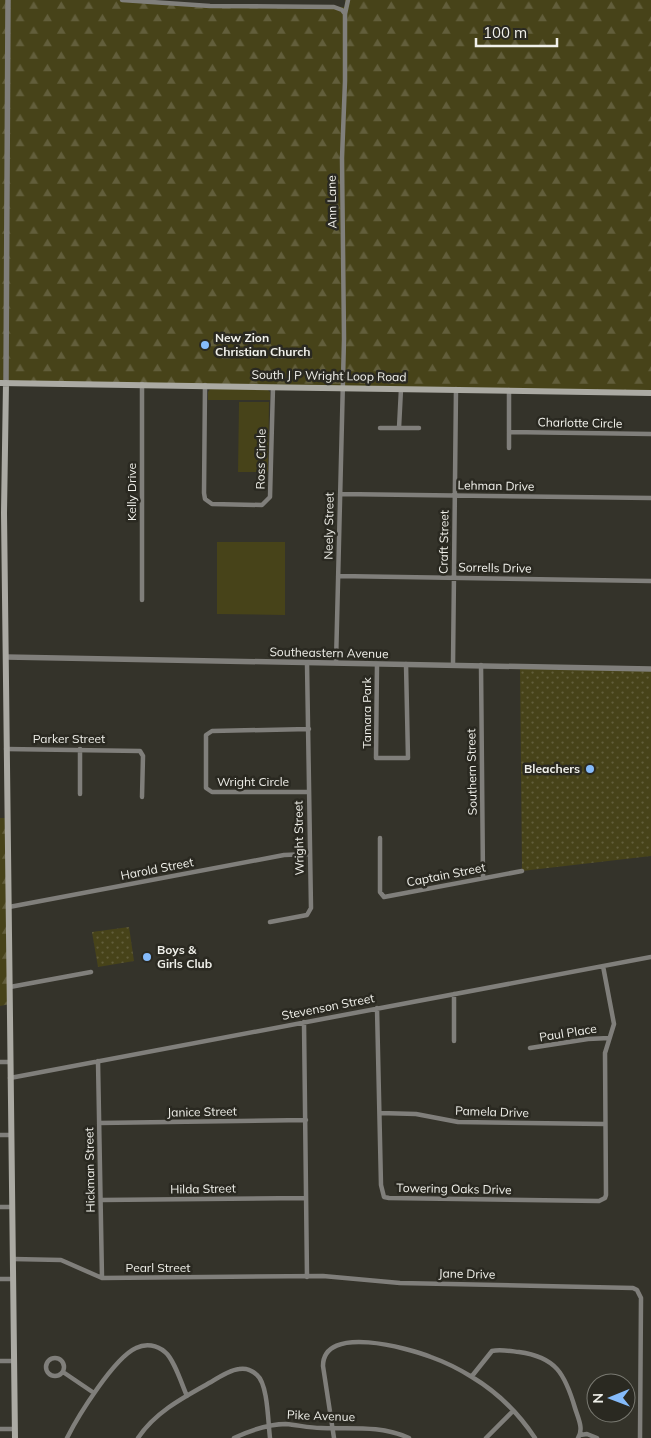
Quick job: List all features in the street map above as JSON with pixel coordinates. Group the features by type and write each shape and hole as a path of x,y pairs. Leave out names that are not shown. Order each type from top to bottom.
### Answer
{"main road":[{"name":"South J P Wright Loop Road","path":"3,383 651,393"},
{"path":"3,383 3,657 9,907 9,1062 15,1438"}],"street":[{"path":"3,383 8,0"},
{"path":"122,0 210,6 334,7 342,10 345,14"},
{"name":"Ann Lane","path":"342,389 344,339 342,158 345,14 348,0"},
{"name":"Kelly Drive","path":"142,384 142,600"},
{"name":"Ross Circle","path":"205,385 204,493 205,499 212,504 262,505 270,497 273,387"},
{"name":"Neely Street","path":"336,663 342,389"},
{"path":"399,428 401,389"},
{"name":"Craft Street","path":"453,665 456,389"},
{"path":"509,390 509,448"},
{"path":"380,428 419,428"},
{"name":"Charlotte Circle","path":"509,432 651,434"},
{"name":"Lehman Drive","path":"340,494 651,498"},
{"name":"Sorrells Drive","path":"338,576 651,581"},
{"name":"Southeastern Avenue","path":"3,657 651,669"},
{"name":"Wright Street","path":"270,922 307,915 311,908 307,663"},
{"name":"Tamara Park","path":"377,664 376,758 408,758 406,664"},
{"name":"Southern Street","path":"481,665 483,878"},
{"name":"Wright Circle","path":"309,729 212,731 206,735 206,788 212,792 309,792"},
{"name":"Parker Street","path":"6,749 140,751 143,756 142,797"},
{"path":"80,749 80,794"},
{"name":"Captain Street","path":"380,838 380,889 384,897 522,871"},
{"name":"Harold Street","path":"9,907 284,856 309,854"},
{"name":"Stevenson Street","path":"10,1078 651,957"},
{"path":"603,966 614,1024 605,1053 604,1124"},
{"path":"10,987 91,972"},
{"path":"454,994 454,1040"},
{"name":"Towering Oaks Drive","path":"377,1008 381,1185 383,1195 386,1198 599,1201 605,1198 604,1124"},
{"path":"304,1022 307,1277"},
{"name":"Paul Place","path":"530,1048 588,1038 609,1038"},
{"name":"Hickman Street","path":"98,1061 102,1278"},
{"path":"0,1062 9,1062"},
{"name":"Pamela Drive","path":"380,1113 416,1114 458,1122 604,1124"},
{"name":"Janice Street","path":"99,1123 306,1120"},
{"path":"0,1135 11,1135"},
{"name":"Hilda Street","path":"101,1200 306,1198"},
{"path":"0,1206 12,1207"},
{"name":"Pearl Street","path":"13,1259 61,1260 102,1278 307,1277"},
{"name":"Jane Drive","path":"307,1277 323,1276 400,1284 628,1287 637,1290 641,1298 640,1438"},
{"path":"0,1278 13,1279"},
{"path":"334,1438 323,1362 326,1354 338,1344 375,1344 410,1350 448,1364 472,1376 494,1392 536,1438"},
{"path":"67,1438 77,1416 108,1374 130,1352 143,1346 150,1345 168,1354 187,1396"},
{"path":"472,1376 492,1351 512,1351 538,1355 557,1369 570,1393 580,1423 579,1437 587,1434 597,1438"},
{"path":"53,1358 61,1360 65,1367 63,1372 58,1376 50,1374 46,1369 47,1361 53,1358"},
{"path":"0,1361 14,1361"},
{"path":"138,1438 158,1416 187,1396 234,1370 240,1369 252,1371 263,1384 270,1438"},
{"path":"63,1372 94,1393"},
{"path":"486,1438 513,1412"},
{"name":"Pike Avenue","path":"234,1438 268,1426 284,1424 320,1428 375,1428 409,1438"},
{"path":"0,1430 15,1429"}],"green space":[{"path":"0,0 118,0 210,6 345,7 345,0 651,0 651,393 0,383"},
{"path":"210,389 267,389 270,392 270,400 208,400"},
{"path":"239,402 269,402 268,472 238,472"},
{"path":"217,542 285,542 285,615 217,614"},
{"path":"520,666 651,669 651,856 522,871"},
{"path":"0,818 7,818 10,1004 0,1006"},
{"path":"129,927 134,961 98,967 92,932"}],"place":[{"name":"New Zion Christian Church","path":"205,345"},
{"name":"Bleachers","path":"590,769"},
{"name":"Boys & Girls Club","path":"147,957"}]}
